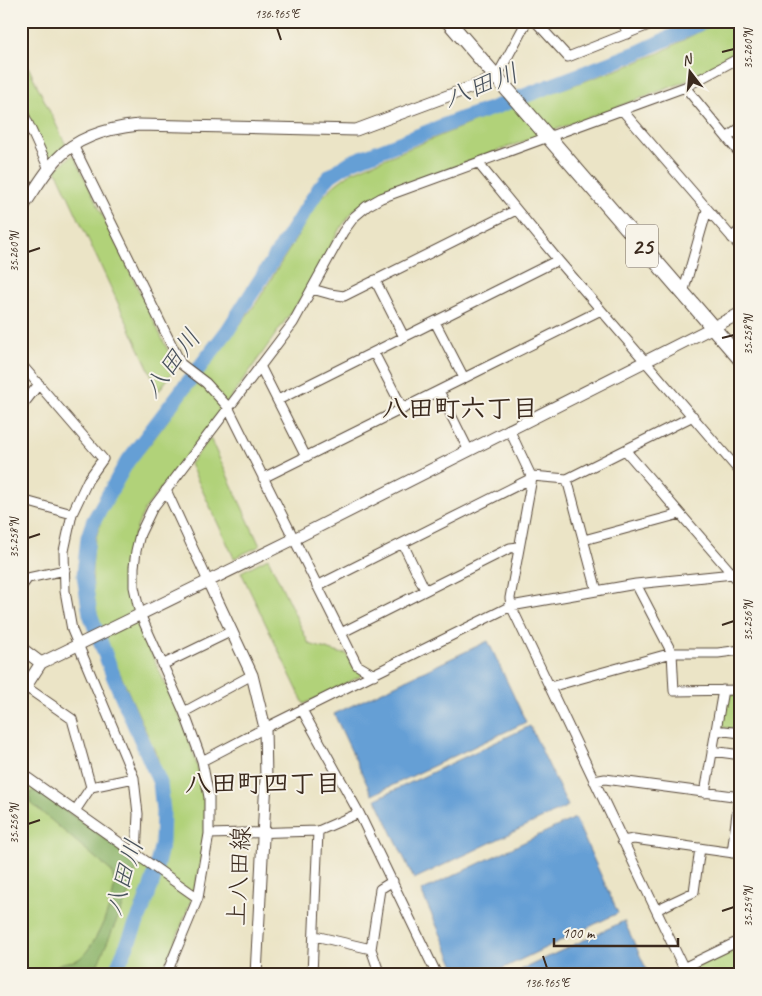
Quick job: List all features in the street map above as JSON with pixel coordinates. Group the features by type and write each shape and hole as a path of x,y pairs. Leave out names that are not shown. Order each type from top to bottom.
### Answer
{"main road":[{"name":"25","path":"448,21 741,360"}],"street":[{"path":"21,210 58,158 74,145 94,134 116,128 139,125 356,130 501,84 527,21"},
{"path":"535,21 568,57 659,21"},
{"path":"622,21 628,34"},
{"path":"182,975 167,972 198,898 210,834 209,797 202,761 184,712 140,614 134,587 136,551 140,534 152,509 293,323 343,232 354,217 366,206 381,198 478,163 546,134 622,110 685,87 741,57"},
{"path":"685,87 741,155"},
{"path":"21,108 49,169"},
{"path":"622,110 741,248"},
{"path":"727,138 741,127"},
{"path":"74,145 181,364 206,383 228,407 357,665 374,675"},
{"path":"478,163 558,260 741,474"},
{"path":"312,289 344,296 516,210"},
{"path":"683,293 707,210"},
{"path":"732,238 741,229"},
{"path":"278,400 558,260"},
{"path":"376,280 404,337"},
{"path":"263,478 601,310"},
{"path":"91,787 72,720 24,691 42,663 294,539 509,429 741,314"},
{"path":"435,322 464,378"},
{"path":"374,353 403,409"},
{"path":"21,364 103,459 88,480 72,514 64,551 65,591 72,630 134,778 138,814 136,855"},
{"path":"260,366 306,457"},
{"path":"21,407 39,384"},
{"path":"439,391 469,451"},
{"path":"317,586 532,477 567,479 692,416"},
{"path":"509,429 532,477 510,598 511,606 685,971 741,940"},
{"path":"625,450 741,584"},
{"path":"567,479 597,591"},
{"path":"166,490 208,581"},
{"path":"21,502 22,500 72,514"},
{"path":"584,540 680,514"},
{"path":"403,544 426,590"},
{"path":"341,633 510,548 519,547"},
{"path":"202,761 511,606 636,584 733,574 741,567"},
{"path":"21,587 25,575 65,570"},
{"name":"上八田線","path":"208,581 252,675 265,728 266,779 256,975"},
{"path":"636,584 672,653 674,691 741,690"},
{"path":"162,665 232,631"},
{"path":"21,648 42,663"},
{"path":"550,687 672,653 718,653 741,650"},
{"path":"184,712 252,675"},
{"path":"705,793 723,690"},
{"path":"302,710 359,812 437,975"},
{"path":"716,730 741,733"},
{"path":"712,751 741,754"},
{"path":"21,773 198,898"},
{"path":"75,812 91,787 134,778"},
{"path":"594,781 605,779 740,797 736,853 634,839 622,841"},
{"path":"210,834 318,832 359,812"},
{"path":"312,975 318,832"},
{"path":"656,910 694,892 700,848"},
{"path":"380,975 371,949 380,889 392,881"},
{"path":"314,936 371,949"}],"green space":[{"path":"719,21 741,21 741,52 682,83 383,193 354,210 339,230 306,291 230,399 145,509 134,535 128,563 129,592 138,621 191,747 201,785 205,828 199,872 179,933 161,975 119,975 157,883 168,826 168,798 157,756 107,644 97,613 93,590 94,545 102,517 117,485 257,302 320,199 336,184 352,172 505,109 625,67 659,53"},
{"path":"21,52 66,145 51,158 48,158 21,101"},
{"path":"71,156 74,156 176,367 159,391 56,170"},
{"path":"210,438 260,546 234,558 190,464"},
{"path":"268,558 309,644 343,654 346,653 353,667 361,670 361,676 304,704 241,572"},
{"path":"727,694 741,694 741,730 720,727 724,697"},
{"path":"21,778 151,870 108,975 21,975"},
{"path":"36,790 137,862 130,890 93,975 58,975 55,967 62,963 77,960 83,955 101,928 112,896 114,884 112,872 31,803 30,793"},
{"path":"741,945 741,975 691,975 692,968"}],"water":[{"path":"488,641 526,722 372,795 334,714"},
{"path":"530,726 568,806 414,879 376,799"},
{"path":"575,818 618,913 489,975 459,975 421,891"},
{"path":"624,921 649,975 510,975"}],"waterway":[{"name":"八田川","path":"114,975 153,881 162,843 163,811 160,783 114,678 90,614 84,575 88,537 93,522 127,462 228,330 320,187 331,175 351,162 639,52 705,21"}],"district":[{"name":"八田町六丁目","path":"460,408"},
{"name":"八田町四丁目","path":"263,783"}]}
